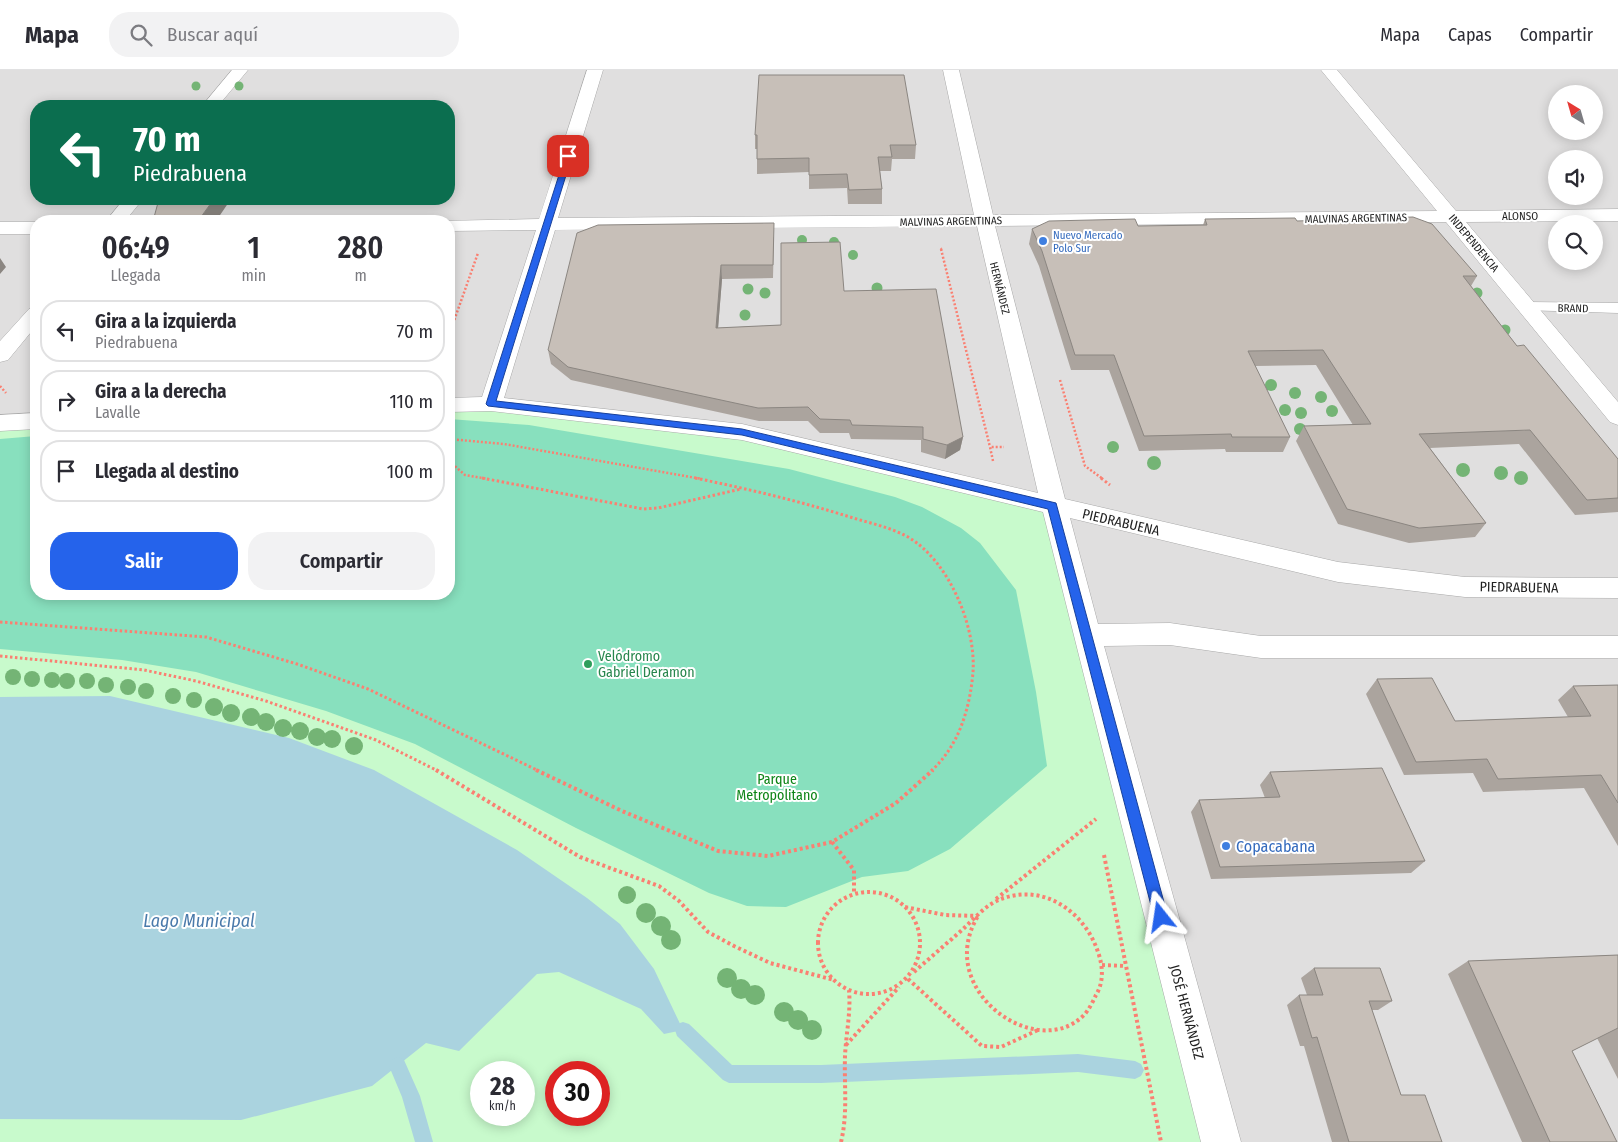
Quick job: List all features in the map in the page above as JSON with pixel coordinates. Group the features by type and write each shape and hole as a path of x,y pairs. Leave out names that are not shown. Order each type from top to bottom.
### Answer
{"street":[{"path":"215,100 240,70"},
{"path":"491,404 595,70"},
{"name":"HERNÁNDEZ","path":"951,70 984,221 1052,506"},
{"name":"INDEPENDENCIA","path":"1329,70 1618,417"},
{"path":"120,215 129,205"},
{"name":"ALONSO","path":"1453,217 1618,216"},
{"name":"MALVINAS ARGENTINAS","path":"455,225 1453,217"},
{"path":"0,228 30,228"},
{"path":"0,355 30,320"},
{"name":"PIEDRABUENA","path":"455,405 491,404 742,432 1338,572 1466,587 1618,588"},
{"path":"0,423 30,421"},
{"name":"JOSÉ HERNÁNDEZ","path":"1052,506 1221,1142"},
{"path":"1086,635 1170,634 1261,647 1618,648"}],"lane":[{"name":"BRAND","path":"1527,307 1618,308"}],"path":[{"path":"940,242 990,447"},
{"path":"455,318 478,253"},
{"path":"1058,376 1085,466 1113,488"},
{"path":"0,622 206,636 297,664 368,688 622,811 718,851 768,856 832,842 896,803 938,765 956,737 960,730 970,691 974,653 969,630 964,609 948,579 928,553 909,538 889,528 816,506 744,488 630,465 504,444 455,440"},
{"path":"455,466 465,475 643,509 658,508 744,488"},
{"path":"0,656 144,670 196,681 266,701 376,740 423,762 580,857 659,886 679,901 708,932 770,963 834,980 849,990 867,995 886,993 902,985"},
{"path":"1095,810 1098,829"},
{"path":"846,1045 914,972 992,903 1096,819"},
{"path":"832,842 854,870 854,894"},
{"path":"1102,848 1161,1142"},
{"path":"834,980 823,964 818,946 819,929 827,913 839,901 854,894 872,892 889,896 904,906 914,920 920,937 921,955 914,972"},
{"path":"978,916 969,933 966,953 969,975 980,995 996,1012 1009,1020 1038,1030 1060,1029 1079,1020 1093,1005 1101,986 1102,965 1097,944 1085,925 1069,909 1050,899 1030,894 1010,895 992,903"},
{"path":"904,906 945,915 978,916"},
{"path":"1102,965 1126,966"},
{"path":"908,979 982,1046 1001,1047 1038,1030"},
{"path":"841,1142 846,1124 846,1045 850,1008 849,990"}],"shaded area":[{"path":"0,70 1618,70 1618,1142 0,1142"}],"green space":[{"name":"Parque Metropolitano","path":"491,404 742,432 1052,506 1221,1142 0,1142 0,423 30,421 30,600 455,600 455,405"},
{"name":"Velódromo Gabriel Deramon","path":"455,419 529,425 789,469 895,497 922,507 961,528 980,543 1016,590 1036,692 1047,766 950,849 908,871 862,877 786,907 747,906 709,893 576,828 415,744 326,711 196,672 122,660 0,649 0,439 30,436 30,600 455,600"}],"water":[{"name":"Lago Municipal","path":"110,696 289,738 374,770 517,850 587,898 620,924 654,969 683,1030 664,1034 641,1009 559,972 537,974 459,1051 426,1043 372,1086 241,1120 0,1119 0,697"}],"building":[{"path":"759,75 904,75 916,145 890,145 892,157 878,157 882,189 849,190 847,174 809,175 809,158 757,159 757,135 755,135"},
{"path":"157,205 210,205 202,215 155,215"},
{"path":"1413,217 1432,224 1477,276 1463,276 1517,346 1524,345 1618,459 1618,498 1587,500 1530,430 1419,434 1486,523 1419,528 1347,509 1304,426 1371,424 1323,350 1248,351 1290,437 1232,437 1231,434 1144,436 1114,355 1075,355 1042,251 1032,229 1049,221 1135,219 1138,226 1207,225 1205,219 1295,218 1297,221"},
{"path":"774,223 773,265 721,265 716,328 781,325 781,243 840,242 844,291 936,289 963,437 947,445 923,439 923,427 852,425 850,420 820,419 808,407 758,408 568,367 548,350 577,233 598,225"},
{"path":"1432,678 1455,721 1591,716 1573,686 1618,685 1618,803 1601,775 1498,779 1487,759 1416,762 1377,679"},
{"path":"1382,768 1425,861 1220,867 1199,800 1280,797 1270,772"},
{"path":"1618,955 1618,1028 1572,1051 1617,1142 1550,1142 1468,961"},
{"path":"1314,968 1380,968 1392,1001 1369,1001 1401,1095 1425,1095 1442,1142 1349,1142 1317,1037 1312,1038 1299,995 1323,995"}],"waterway":[{"path":"683,1030 729,1074 821,1074 1078,1063 1135,1070"},
{"path":"398,1066 411,1096 424,1142"}],"place":[{"name":"Nuevo Mercado Polo Sur","path":"1043,241"},
{"name":"Velódromo Gabriel Deramon","path":"588,664"},
{"name":"Copacabana","path":"1226,846"}],"route":[{"path":"568,156 491,404 742,432 1052,506 1161,917"}]}
